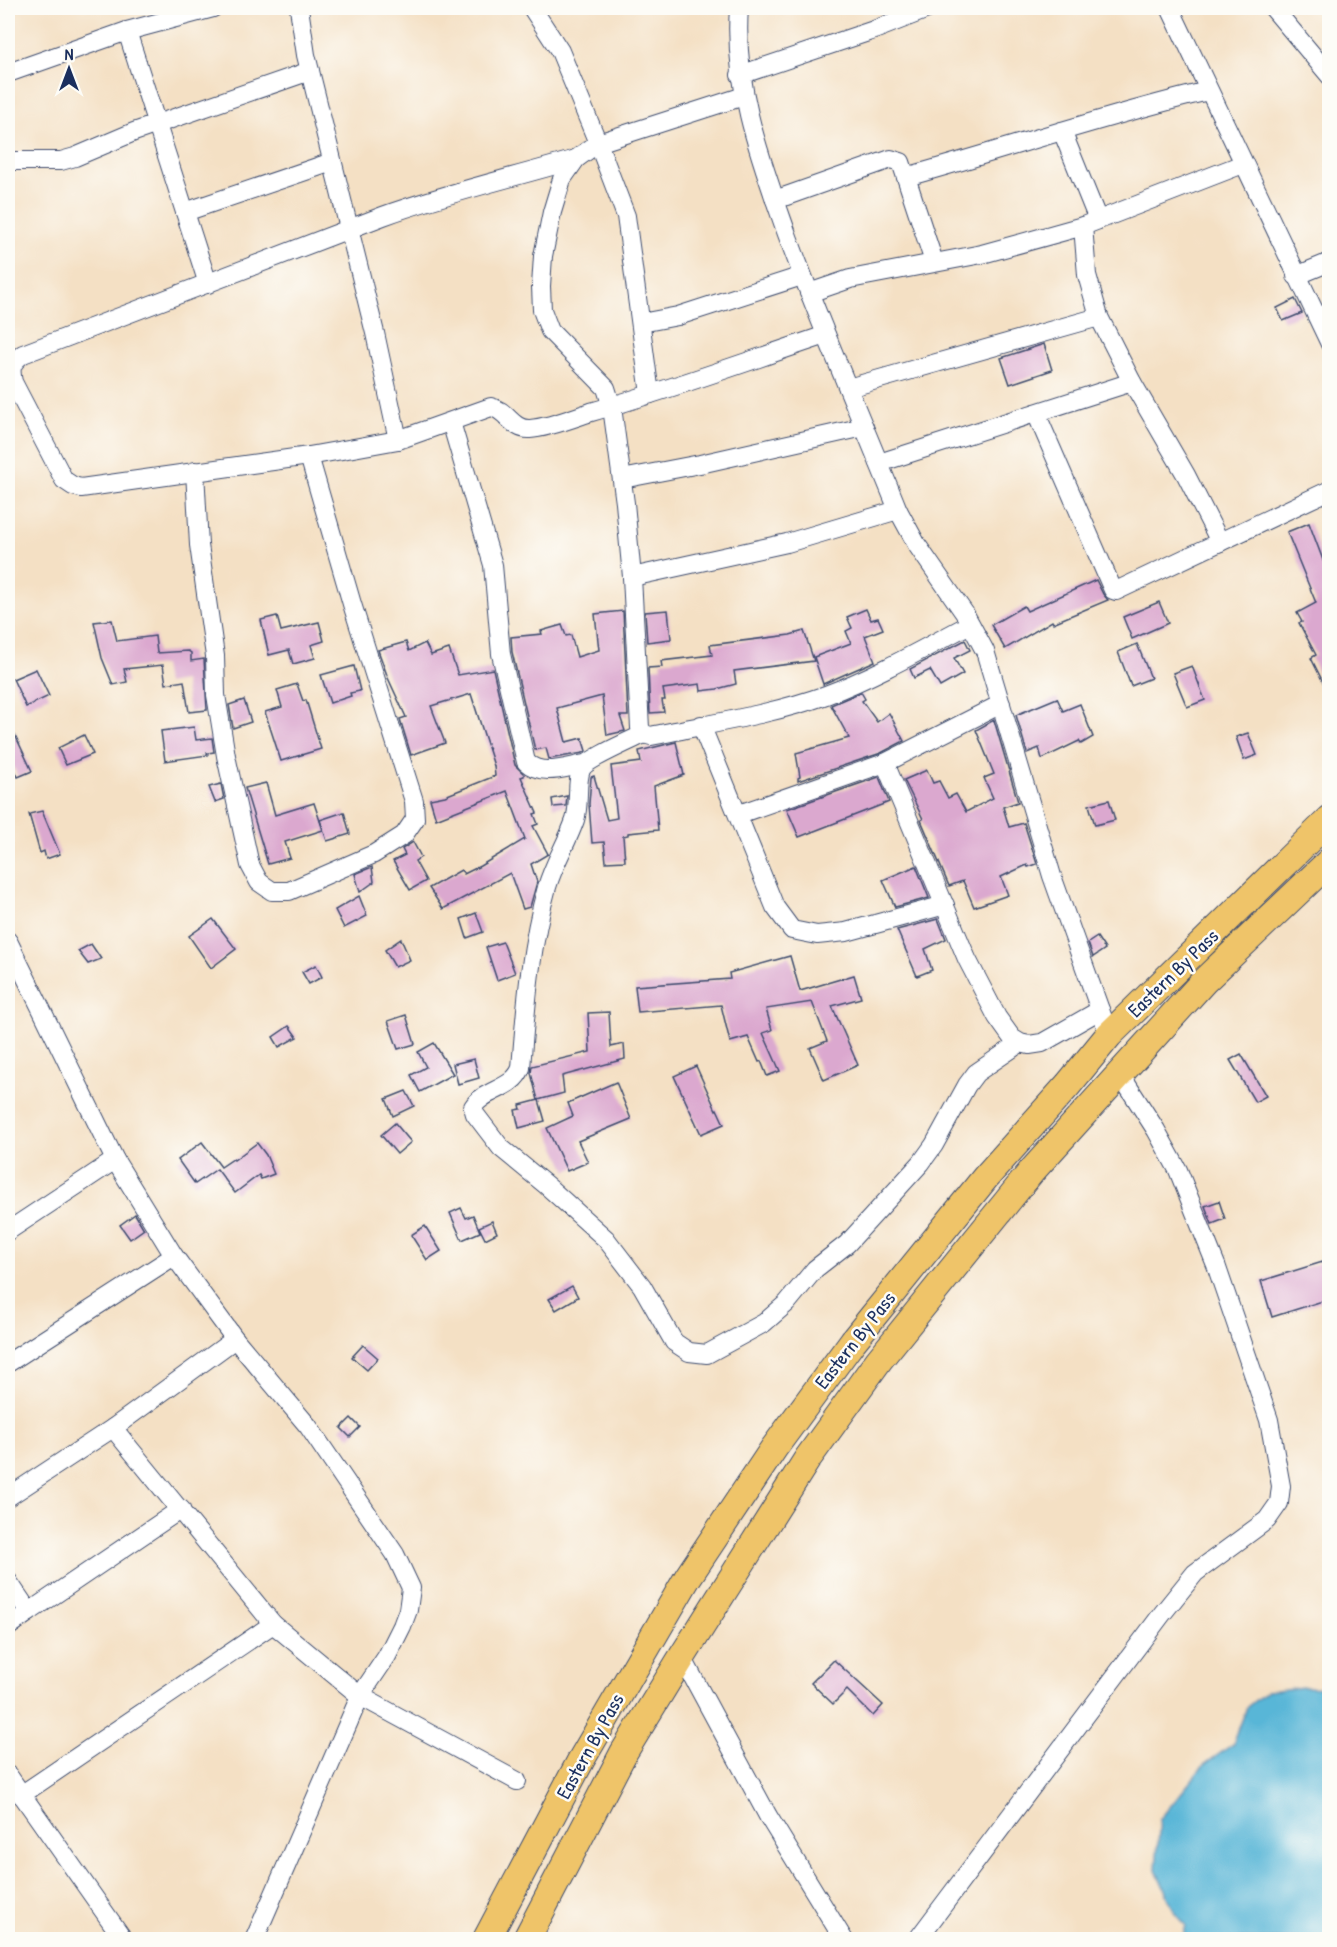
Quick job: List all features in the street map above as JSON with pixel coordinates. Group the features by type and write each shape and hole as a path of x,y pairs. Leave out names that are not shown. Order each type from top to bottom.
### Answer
{"main road":[{"name":"Eastern By Pass","path":"486,1940 576,1770 688,1576 774,1448 852,1341 1105,1023 1329,819"},
{"name":"Eastern By Pass","path":"526,1940 624,1752 808,1458 879,1360 1031,1172 1204,981 1329,861"}],"street":[{"path":"8,72 127,31 213,8"},
{"path":"299,8 310,71 375,333 398,441"},
{"path":"532,8 560,51 626,216 650,394"},
{"path":"739,8 737,34 740,75 752,131 802,276 898,510 985,651 1052,876 1105,1023 1042,1043 1029,1045 1012,1038 997,1017 967,959 885,763"},
{"path":"740,75 874,30 930,8"},
{"path":"1273,8 1329,76"},
{"path":"1178,10 1209,91 1329,344"},
{"path":"127,31 208,284"},
{"path":"8,161 61,161 158,124 310,71"},
{"path":"906,177 1135,108 1209,91"},
{"path":"744,96 598,143 576,159 562,179 552,212 543,256 542,310 550,331 606,388 612,407 632,577 640,728 644,734 651,736 782,708 824,696 862,680 970,624"},
{"path":"1062,131 1090,223 1087,275 1099,317 1220,542"},
{"path":"576,159 486,186 427,200 23,354 13,361 10,370 13,382 64,480 81,488 398,441 492,407 501,410 514,424 530,429 612,407 826,335"},
{"path":"775,200 891,159 901,162 934,262"},
{"path":"185,212 332,162"},
{"path":"809,293 850,279 1018,245 1090,223 1243,164"},
{"path":"1296,276 1329,262"},
{"path":"641,323 678,316 802,276"},
{"path":"848,388 1099,317"},
{"path":"879,463 1132,382"},
{"path":"1036,413 1113,590 1116,591 1329,490"},
{"path":"451,422 493,565 501,654 526,762 532,768 545,771 585,764 644,734"},
{"path":"622,479 864,427"},
{"path":"195,471 199,545 215,656 216,695 226,756 250,865 259,882 272,891 289,891 374,854 405,835 416,819 414,801 352,604 309,456"},
{"path":"632,577 787,543 898,510"},
{"path":"739,814 885,763 1001,704"},
{"path":"702,725 775,908 792,930 817,935 846,932 945,905"},
{"path":"585,764 580,770 579,801 575,819 557,857 534,936 529,966 521,1068 518,1076 477,1101 472,1107 501,1148 606,1239 642,1286 674,1342 689,1352 707,1353 722,1347 764,1323 787,1303 815,1269 847,1244 921,1163 976,1073 1020,1043"},
{"path":"8,941 116,1160 174,1256 234,1340 308,1426 395,1554 411,1588 408,1610 402,1626 387,1656 360,1696 254,1940"},
{"path":"917,1940 1195,1573 1268,1520 1279,1503 1281,1486 1269,1420 1216,1265 1178,1170 1156,1130 1120,1074"},
{"path":"8,1231 116,1160"},
{"path":"8,1363 174,1256"},
{"path":"8,1497 113,1428 234,1340"},
{"path":"113,1428 273,1624 360,1696 517,1781"},
{"path":"8,1627 181,1509"},
{"path":"8,1581 28,1612"},
{"path":"21,1795 273,1624"},
{"path":"682,1657 768,1816 844,1940"},
{"path":"8,1775 124,1940"}],"water":[{"path":"1305,1687 1329,1688 1329,1939 1183,1939 1186,1925 1175,1913 1156,1869 1160,1819 1204,1765 1233,1744 1247,1707 1267,1691"}],"building":[{"path":"1295,299 1302,313 1283,321 1277,308"},
{"path":"1044,344 1052,370 1010,384 1001,358"},
{"path":"1309,523 1329,576 1329,694 1311,658 1316,655 1299,623 1302,622 1297,613 1316,603 1287,532"},
{"path":"1096,580 1108,600 1053,623 1052,621 1005,649 991,625 1024,606 1027,611"},
{"path":"1159,602 1168,623 1132,639 1123,617"},
{"path":"866,609 871,620 878,618 883,629 865,636 875,661 823,684 814,657 851,643 846,631 852,628 847,617"},
{"path":"668,610 671,639 647,642 645,612"},
{"path":"623,611 628,716 620,716 625,731 607,735 602,696 557,708 566,742 582,738 586,751 549,759 546,748 535,750 512,652 511,637 542,634 541,631 562,625 566,636 571,635 577,657 599,650 595,614"},
{"path":"277,616 281,631 319,622 324,641 311,645 315,658 293,664 289,650 269,655 261,620"},
{"path":"112,620 117,641 155,636 157,653 188,651 191,653 191,661 204,659 207,710 189,712 184,681 166,684 163,665 124,669 127,682 113,685 102,658 94,622"},
{"path":"804,631 814,661 734,671 736,684 717,689 701,691 700,684 663,689 664,712 650,713 648,668 662,667 661,661 712,655 710,645 790,635"},
{"path":"965,640 970,650 954,658 963,674 940,687 930,670 914,678 910,669"},
{"path":"406,642 409,651 425,643 431,655 449,649 458,675 493,669 515,765 524,774 521,777 537,813 534,814 538,824 533,826 548,854 531,864 537,882 530,907 523,909 510,873 443,909 429,888 461,870 464,874 480,866 525,839 507,791 436,819 430,799 445,796 495,776 494,766 471,694 431,706 445,743 411,755 400,719 406,717 378,650"},
{"path":"1137,644 1151,678 1131,686 1118,652"},
{"path":"354,666 360,691 350,693 351,696 330,703 321,675"},
{"path":"1192,666 1205,700 1187,707 1173,673"},
{"path":"36,669 49,696 26,707 13,679"},
{"path":"297,684 303,701 306,700 321,749 281,761 265,712 282,707 277,690"},
{"path":"861,692 865,699 862,701 877,722 889,713 904,741 881,753 798,781 800,777 796,753 849,738 831,705"},
{"path":"1057,698 1063,711 1080,704 1093,737 1081,744 1079,741 1042,759 1039,748 1027,753 1016,715"},
{"path":"244,700 251,722 233,728 229,705"},
{"path":"8,720 32,771 18,777 8,755"},
{"path":"994,720 1018,802 1003,807 1009,827 1024,823 1037,864 1028,867 1027,865 1001,877 1008,895 974,907 963,881 949,886 921,820 923,819 904,780 927,770 933,783 939,781 948,798 956,794 966,812 993,798 984,778 994,774 976,730"},
{"path":"194,727 196,740 212,738 214,752 207,753 208,755 165,761 161,731"},
{"path":"1248,733 1257,755 1244,760 1236,737"},
{"path":"84,735 93,754 66,765 58,748"},
{"path":"676,742 684,775 654,786 658,830 628,833 623,836 625,861 606,862 604,842 592,843 589,804 591,777 594,776 607,820 617,818 611,766 641,762 639,751"},
{"path":"879,777 889,802 799,837 787,809"},
{"path":"266,783 275,815 314,803 323,830 285,842 290,858 268,864 245,788"},
{"path":"221,784 224,799 215,802 209,787"},
{"path":"567,796 566,806 553,807 552,799"},
{"path":"1109,800 1115,820 1095,825 1089,805"},
{"path":"42,811 60,854 46,859 44,851 40,853 29,814"},
{"path":"344,812 350,834 327,841 320,820"},
{"path":"413,842 421,857 415,861 426,881 410,890 393,861 405,855 402,849"},
{"path":"916,866 929,898 895,907 883,880"},
{"path":"372,867 374,882 360,892 355,874"},
{"path":"359,896 367,916 344,928 335,910"},
{"path":"476,913 483,932 467,938 461,919"},
{"path":"213,919 236,949 211,968 189,936"},
{"path":"938,919 946,939 925,949 932,970 917,976 897,930"},
{"path":"1097,937 1105,949 1093,957 1088,943"},
{"path":"401,939 410,960 395,967 385,950"},
{"path":"503,942 515,973 497,980 486,947"},
{"path":"91,944 101,959 88,964 78,951"},
{"path":"790,956 800,991 854,975 861,998 832,1006 858,1065 824,1080 810,1048 827,1041 812,1002 766,1009 772,1030 763,1033 780,1071 767,1076 748,1037 730,1042 721,1005 638,1012 635,986 730,979 729,973"},
{"path":"316,965 322,977 309,984 302,972"},
{"path":"609,1012 611,1047 624,1044 625,1059 562,1076 564,1093 538,1100 531,1073 532,1066 590,1052 588,1013"},
{"path":"406,1015 415,1044 398,1049 388,1021"},
{"path":"289,1026 297,1037 279,1047 273,1037"},
{"path":"434,1043 453,1074 420,1092 411,1075 426,1067 418,1052"},
{"path":"1241,1054 1266,1096 1255,1102 1230,1060"},
{"path":"474,1059 479,1078 458,1084 453,1064"},
{"path":"696,1066 724,1124 701,1134 674,1076"},
{"path":"616,1082 631,1119 578,1141 588,1162 567,1171 547,1128 573,1116 568,1103"},
{"path":"406,1091 414,1106 393,1116 386,1099"},
{"path":"539,1100 545,1121 519,1128 515,1110 521,1109 520,1105"},
{"path":"395,1123 411,1142 397,1154 381,1135"},
{"path":"202,1142 221,1167 257,1143 266,1155 274,1174 261,1179 259,1175 235,1193 217,1169 195,1184 178,1160"},
{"path":"1219,1201 1225,1219 1212,1224 1205,1206"},
{"path":"461,1208 466,1218 473,1215 480,1232 462,1240 450,1213"},
{"path":"135,1214 144,1229 130,1239 120,1225"},
{"path":"492,1221 497,1233 485,1239 479,1227"},
{"path":"425,1226 441,1251 427,1260 411,1235"},
{"path":"1329,1260 1329,1299 1272,1317 1261,1281"},
{"path":"572,1286 578,1297 556,1310 549,1299"},
{"path":"363,1345 378,1358 367,1370 352,1357"},
{"path":"351,1418 360,1427 350,1437 341,1428"},
{"path":"834,1660 883,1705 873,1716 847,1690 833,1704 811,1683"}]}
